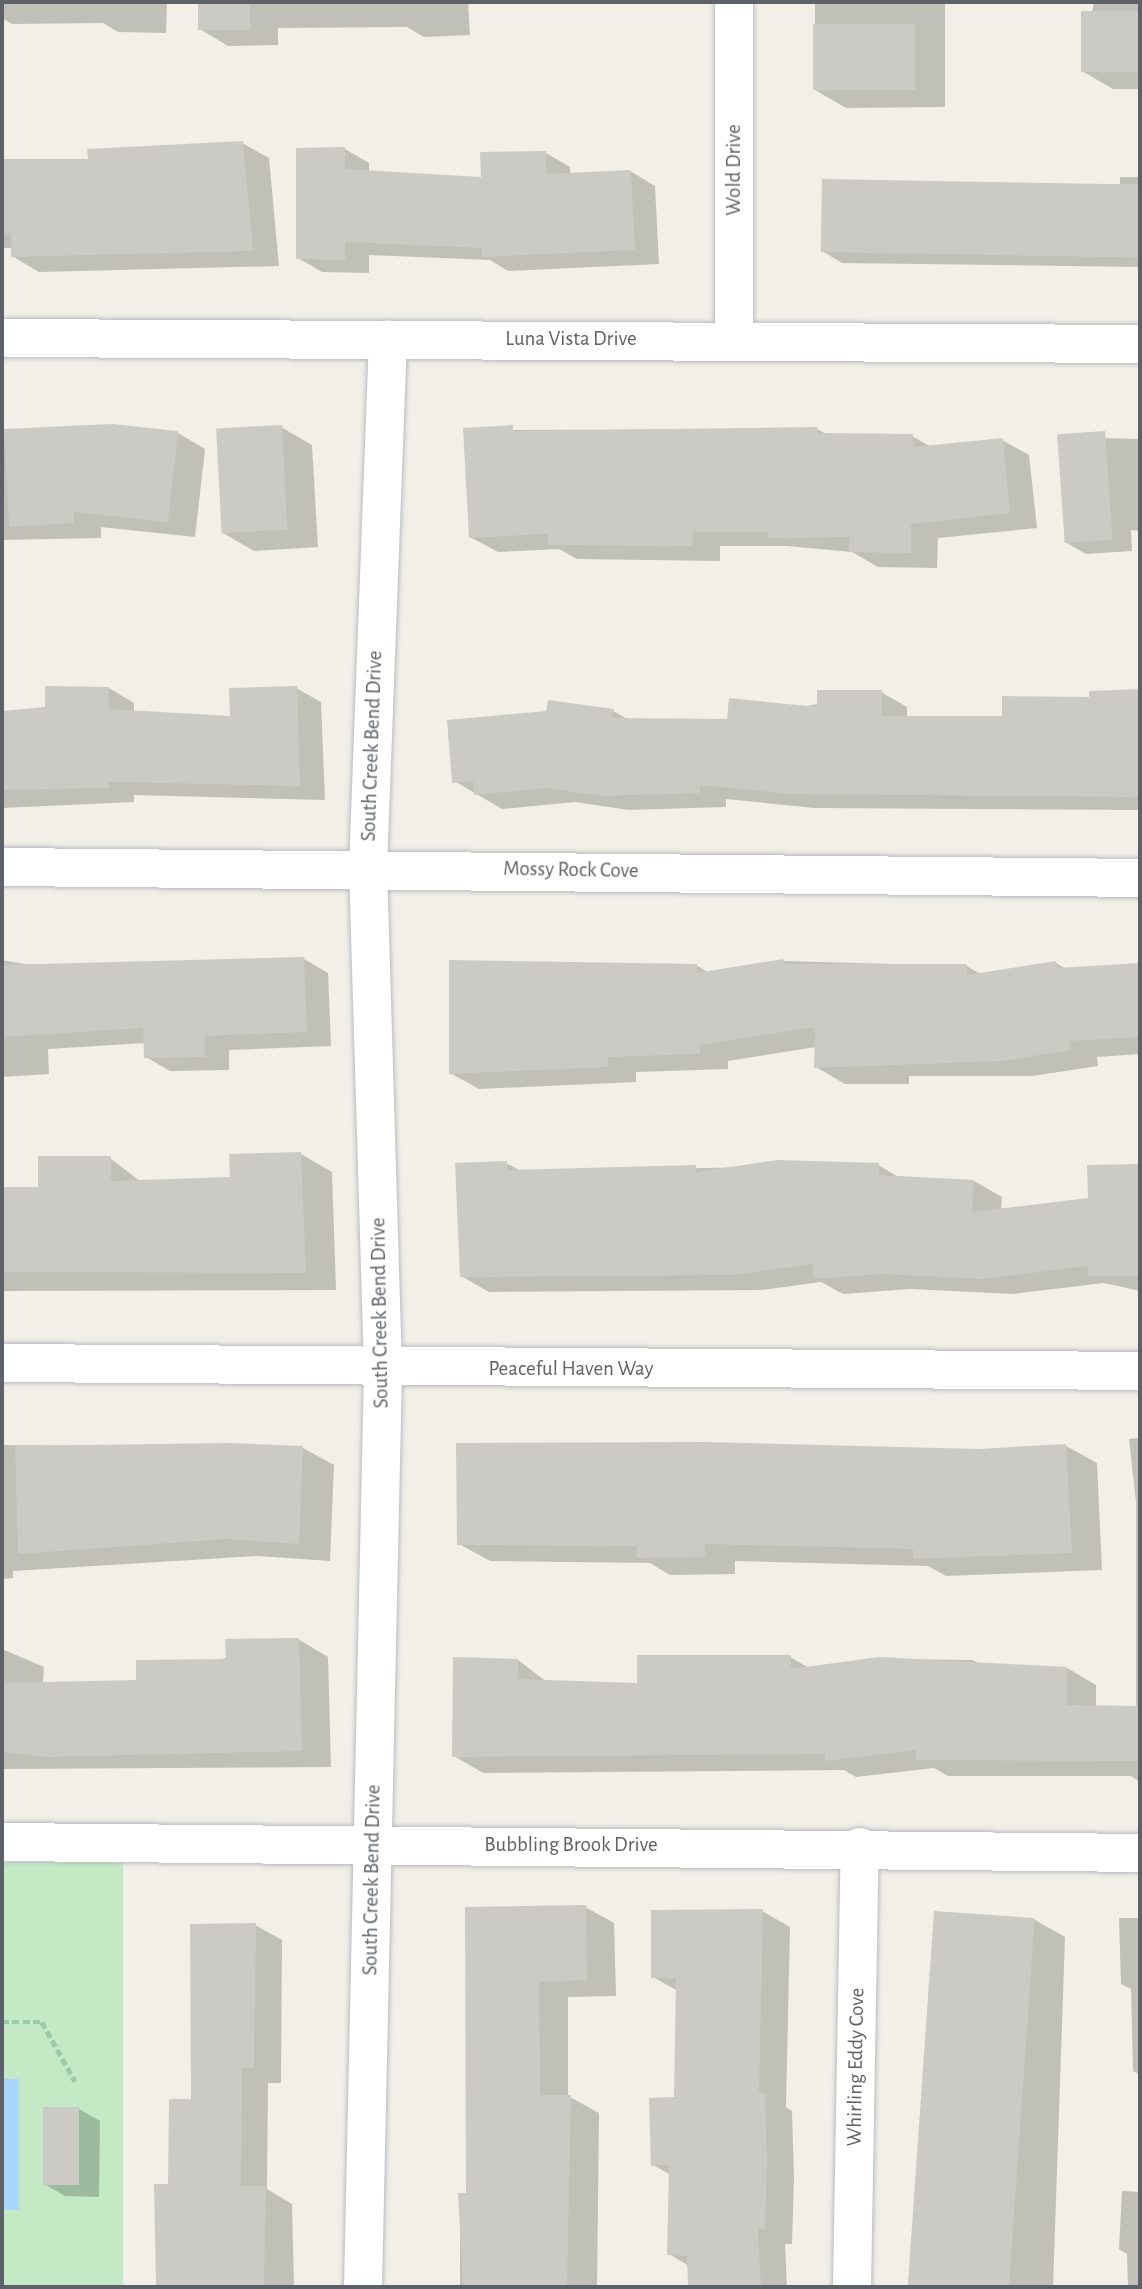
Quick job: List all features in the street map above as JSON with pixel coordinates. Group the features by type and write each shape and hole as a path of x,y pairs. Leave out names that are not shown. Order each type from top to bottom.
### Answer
{"street":[{"name":"Wold Drive","path":"734,2 734,339"},
{"name":"Luna Vista Drive","path":"2,338 734,339 1140,344"},
{"name":"South Creek Bend Drive","path":"363,2287 383,1369 368,867 388,339"},
{"name":"Mossy Rock Cove","path":"2,867 368,867 1140,878"},
{"name":"Peaceful Haven Way","path":"2,1363 383,1369 1140,1371"},
{"name":"Bubbling Brook Drive","path":"2,1842 860,1847 1140,1853"},
{"name":"Whirling Eddy Cove","path":"852,2287 860,1847"}],"path":[{"path":"2,2022 42,2022 75,2081"}],"green space":[{"path":"2,1862 123,1862 123,2287 2,2287"}],"water":[{"path":"2,2079 19,2079 19,2210 2,2210"}],"building":[{"path":"198,2 250,2 250,30 198,30"},
{"path":"1081,11 1140,11 1140,72 1081,72"},
{"path":"813,24 915,24 915,90 813,90"},
{"path":"243,141 253,251 11,257 11,233 2,233 2,159 88,159 87,149"},
{"path":"345,147 345,169 481,177 480,152 546,151 546,174 631,170 635,250 482,257 482,248 345,242 345,260 296,259 296,148"},
{"path":"822,179 1140,185 1139,258 821,252"},
{"path":"112,424 178,431 168,522 74,512 74,523 9,527 4,429"},
{"path":"282,425 287,530 222,533 216,428"},
{"path":"513,425 513,431 817,427 817,433 913,434 913,447 1003,438 1010,513 911,524 911,553 849,552 850,537 768,538 768,532 693,532 693,546 548,545 548,534 469,538 463,428"},
{"path":"1105,431 1113,540 1065,543 1057,434"},
{"path":"45,686 109,687 109,709 230,716 229,688 297,686 300,786 109,782 109,788 2,790 2,711 45,707"},
{"path":"1140,689 1140,797 788,794 700,785 700,793 601,796 547,788 474,795 473,781 452,783 447,720 546,711 548,700 614,709 612,718 727,719 729,698 817,707 817,690 882,690 882,716 1002,716 1002,696 1089,697 1089,691"},
{"path":"304,957 307,1032 205,1036 205,1057 144,1058 143,1028 2,1037 2,965"},
{"path":"783,959 784,964 967,964 967,975 1056,961 1057,968 1140,963 1140,1037 1069,1041 1070,1050 1002,1061 814,1068 815,1027 700,1045 700,1054 608,1057 608,1067 449,1074 449,960 697,964 697,973"},
{"path":"301,1152 306,1273 2,1272 2,1187 38,1187 38,1156 111,1156 111,1181 230,1177 229,1154"},
{"path":"777,1160 879,1163 879,1175 974,1180 972,1212 1088,1198 1087,1165 1140,1164 1140,1276 1088,1276 1088,1266 983,1279 881,1274 813,1279 813,1264 733,1275 460,1277 455,1163 507,1161 507,1170 696,1165 696,1172"},
{"path":"704,1442 979,1449 1066,1444 1072,1553 913,1559 913,1549 705,1544 705,1557 637,1558 637,1546 457,1545 456,1443"},
{"path":"230,1443 303,1446 299,1544 226,1539 18,1554 15,1446"},
{"path":"299,1638 302,1751 47,1757 2,1752 2,1683 136,1680 136,1660 226,1659 225,1639"},
{"path":"637,1655 791,1655 791,1669 879,1657 1067,1667 1067,1705 1140,1706 1140,1761 916,1760 916,1750 825,1761 825,1754 452,1757 453,1657 518,1659 518,1679 637,1683"},
{"path":"586,1905 587,1980 539,1982 540,2095 571,2095 567,2287 463,2287 458,2193 466,2193 465,1907"},
{"path":"763,1909 759,2093 765,2093 767,2161 765,2229 758,2229 761,2287 688,2287 687,2256 667,2255 669,2165 651,2166 649,2098 674,2097 676,1978 651,1978 651,1910"},
{"path":"934,1911 1035,1918 1009,2287 908,2286"},
{"path":"256,1923 254,2068 242,2068 241,2186 266,2186 264,2287 156,2287 154,2184 168,2184 169,2099 191,2099 190,1924"},
{"path":"43,2107 79,2107 79,2185 43,2185"}]}
